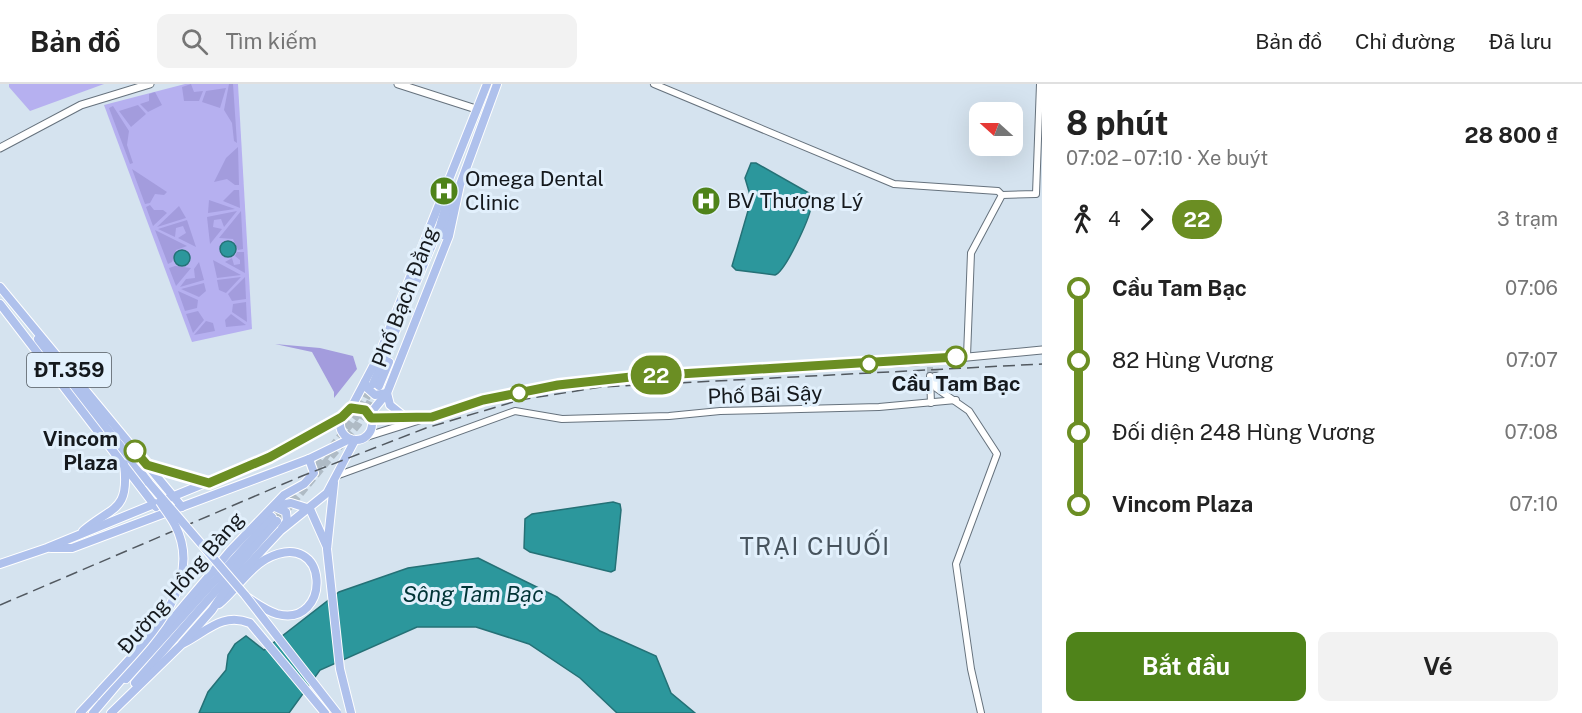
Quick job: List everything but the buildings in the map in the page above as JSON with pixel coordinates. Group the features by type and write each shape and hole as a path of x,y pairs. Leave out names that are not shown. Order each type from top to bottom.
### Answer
{"main road":[{"path":"0,148 81,105 150,84"},
{"path":"398,84 476,109"},
{"path":"373,384 440,226 453,170 487,84"},
{"name":"Phố Bạch Đằng","path":"370,416 387,393 449,236 460,186 497,84"},
{"path":"406,418 390,405 387,393 375,395 367,388 373,384 460,186"},
{"name":"ĐT.359","path":"0,287 182,507"},
{"name":"ĐT.359","path":"0,304 161,513"},
{"path":"28,322 43,349 149,483 244,595 336,713 340,709 351,713"},
{"path":"23,333 43,349"},
{"path":"47,549 72,548 309,459 352,439 483,400 558,385 672,374 933,363 967,356 1042,350"},
{"name":"Phố Bạch Đằng","path":"351,408 373,384"},
{"path":"0,564 47,549 270,457 342,417 351,408 361,408 370,416 425,418"},
{"path":"365,437 370,430 370,416"},
{"path":"342,417 341,429 352,439"},
{"name":"Đường Hồng Bàng","path":"111,713 181,645 212,610 226,589 280,531 327,493 352,439"},
{"path":"280,531 286,521 286,512 273,507 284,495 311,480 314,473 309,459"},
{"path":"77,536 118,506 126,486 123,462"},
{"path":"147,465 209,483"},
{"path":"335,478 327,549 340,669 351,713"},
{"path":"80,713 167,616 180,585 183,570 179,536 149,483"},
{"path":"209,483 213,495"},
{"name":"Đường Hồng Bàng","path":"93,713 230,551 273,507 291,503 310,509"},
{"path":"310,509 327,549"},
{"path":"119,685 136,670 274,519 144,671 126,696"},
{"path":"212,610 257,565 281,554 298,554 309,559 315,568 318,587 316,596 308,606 294,614 277,614 244,595"},
{"path":"181,645 219,621 228,619 250,623 325,713"}],"street":[{"path":"654,84 894,184 998,191 1002,195 1036,194 1040,84"},
{"path":"967,356 971,253 1002,195"},
{"path":"931,403 933,376 936,388 969,411 997,454 956,564 971,669 981,713"},
{"name":"Phố Bãi Sậy","path":"335,478 515,411 562,419 669,416 720,411 879,407 956,400"}],"shaded area":[{"path":"9,84 104,84 30,111 9,87"},
{"path":"185,84 238,84 252,329 192,342 104,105"},
{"path":"191,84 194,92 203,91 199,101 184,101 182,87"},
{"path":"229,84 233,84 237,143 234,141 232,123 224,110"},
{"path":"226,88 220,108 202,102 206,91"},
{"path":"155,92 162,105 148,112 140,104 149,101 149,94"},
{"path":"138,105 146,114 131,127 119,111"},
{"path":"113,106 129,131 127,145 133,163 130,164 109,108"},
{"path":"238,147 239,185 227,179 214,182 226,158"},
{"path":"132,169 167,192 164,195 155,194 150,203 145,204"},
{"path":"234,190 239,190 240,208 223,201"},
{"path":"209,200 235,209 208,213"},
{"path":"150,205 154,210 163,210 167,213 153,226 146,207"},
{"path":"179,206 186,218 157,227"},
{"path":"237,211 224,227 221,219 214,220 213,227 222,229 210,244 207,217"},
{"path":"241,211 243,249 238,250 233,239 219,238"},
{"path":"187,220 196,247 178,238 186,233 183,226 176,228 175,237 158,229"},
{"path":"155,230 187,246 176,250 172,262 168,264"},
{"path":"237,252 244,252 245,273 225,262 232,258 234,265 240,264 240,260 235,256"},
{"path":"213,260 241,275 217,278"},
{"path":"199,262 204,280 180,287 186,279 195,278 194,269"},
{"path":"175,266 191,268 176,286 169,268"},
{"path":"241,277 226,293 219,290 217,280"},
{"path":"245,277 246,299 232,301 228,294"},
{"path":"204,283 206,291 199,297 181,289"},
{"path":"178,291 198,300 197,308 185,311"},
{"path":"246,302 247,322 232,312 233,304"},
{"path":"198,311 204,320 193,333 186,314"},
{"path":"231,314 246,325 226,327 225,320"},
{"path":"206,321 213,323 215,331 194,335"},
{"path":"275,344 320,348 353,356 357,369 334,398 334,392 312,352"}],"water":[{"path":"751,163 756,163 809,193 811,198 809,214 801,233 785,265 775,275 736,270 732,266 750,204 745,178"},
{"path":"228,241 236,249 228,257 220,249"},
{"path":"182,250 190,258 182,266 174,258"},
{"path":"613,502 620,504 621,510 615,570 611,572 530,552 524,548 525,519 532,514"},
{"name":"Sông Tam Bạc","path":"478,558 557,597 600,631 656,656 671,693 695,713 617,713 580,678 529,644 476,627 417,627 320,670 289,713 199,713 208,692 226,670 228,655 235,644 246,636 264,650 339,592 408,568"}],"tunnel":[{"path":"930,367 930,376"},
{"path":"935,376 936,367"},
{"path":"310,476 357,415 373,385"},
{"path":"277,521 358,424 379,386"},
{"path":"272,517 300,487"}],"railway":[{"path":"0,605 302,476 426,428 520,400 601,387 1042,364"}],"bus line":[{"name":"22","path":"135,451 147,465 209,483 270,457 342,417 351,408 365,410 371,418 425,418 483,400 558,385 666,374 915,362 956,357"}],"place":[{"name":"Omega Dental Clinic","path":"444,191"},
{"name":"BV Thượng Lý","path":"706,201"},
{"name":"Cầu Tam Bạc","path":"956,357"},
{"name":"Vincom Plaza","path":"135,451"}],"district":[{"name":"TRẠI CHUỐI","path":"815,547"}]}
